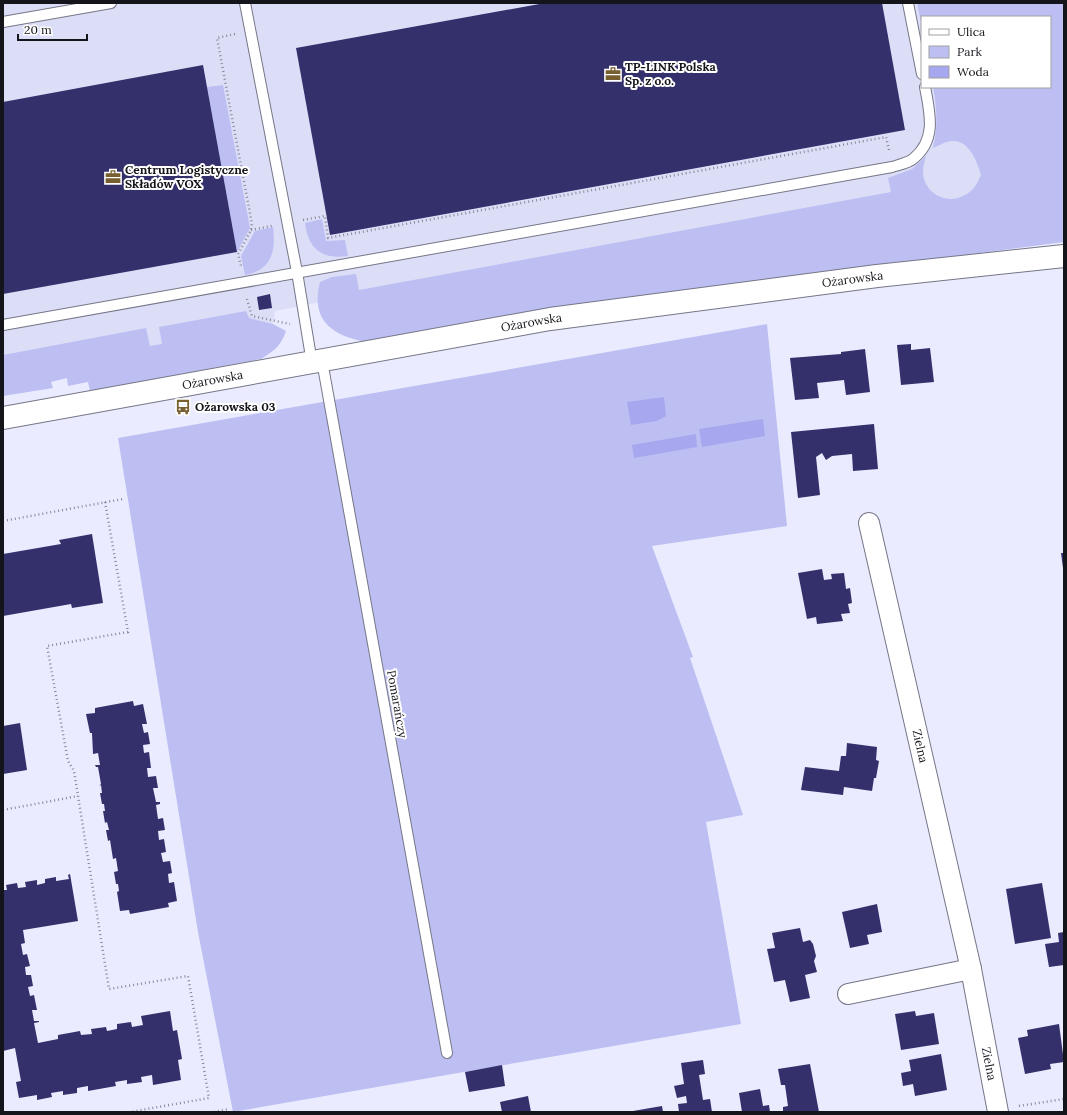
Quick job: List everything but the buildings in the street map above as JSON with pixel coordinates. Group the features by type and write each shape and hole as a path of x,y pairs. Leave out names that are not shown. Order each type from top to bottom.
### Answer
{"main road":[{"name":"Ożarowska","path":"3,418 550,319 877,276 1064,256"}],"street":[{"name":"Zielna","path":"869,523 971,969 998,1111"},
{"path":"848,994 971,969"}],"lane":[{"path":"3,22 111,3"},
{"name":"Pomarańczy","path":"245,3 288,223 306,326 317,362 448,1053"},
{"path":"908,3 921,69"},
{"path":"3,325 892,167 912,160 924,147 929,137 931,120 924,88"}],"path":[{"path":"250,31 218,38 252,224 251,230 238,254 252,316 278,323 306,326"},
{"path":"251,230 325,216 328,238 886,137 892,167"},
{"path":"3,521 123,499"},
{"path":"105,502 128,632 47,646 68,761 74,771 109,989 188,976 209,1098 130,1112"},
{"path":"3,810 78,796"},
{"path":"998,1111 1064,1099"},
{"path":"214,1112 230,1109"}],"shaded area":[{"path":"3,3 1064,3 1064,219 331,300 275,311 271,332 3,379"}],"green space":[{"path":"917,3 1064,3 1064,242 790,278 367,342 344,336 335,331 322,317 318,307 320,282 332,277 356,274 359,290 891,192 888,178 912,169 926,156 923,169 924,178 931,191 942,198 949,199 966,194 972,190 981,175 974,157 966,146 961,143 954,141 947,142 933,148 936,133 933,88 1051,88 1051,16 921,16 921,22"},
{"path":"223,85 250,228 237,252 207,87"},
{"path":"322,219 326,241 345,240 348,256 339,257 324,254 313,246 309,240 305,223"},
{"path":"273,227 273,251 267,264 261,269 245,275 241,256 255,231"},
{"path":"246,311 249,318 273,324 286,331 282,341 276,348 261,359 90,391 88,382 68,386 67,378 51,382 53,388 3,396 3,355 146,328 150,346 162,344 159,327"},
{"path":"767,324 787,526 652,546 693,657 690,658 743,815 706,822 741,1024 233,1112 198,932 118,438"}],"water":[{"path":"664,397 666,416 657,421 631,425 627,402"},
{"path":"763,419 765,436 702,447 699,429"},
{"path":"696,434 697,447 634,458 632,445"}],"place":[{"name":"TP-LINK Polska Sp. z o.o.","path":"613,74"},
{"name":"Centrum Logistyczne Składów VOX","path":"113,177"},
{"name":"Ożarowska 03","path":"183,407"}]}
